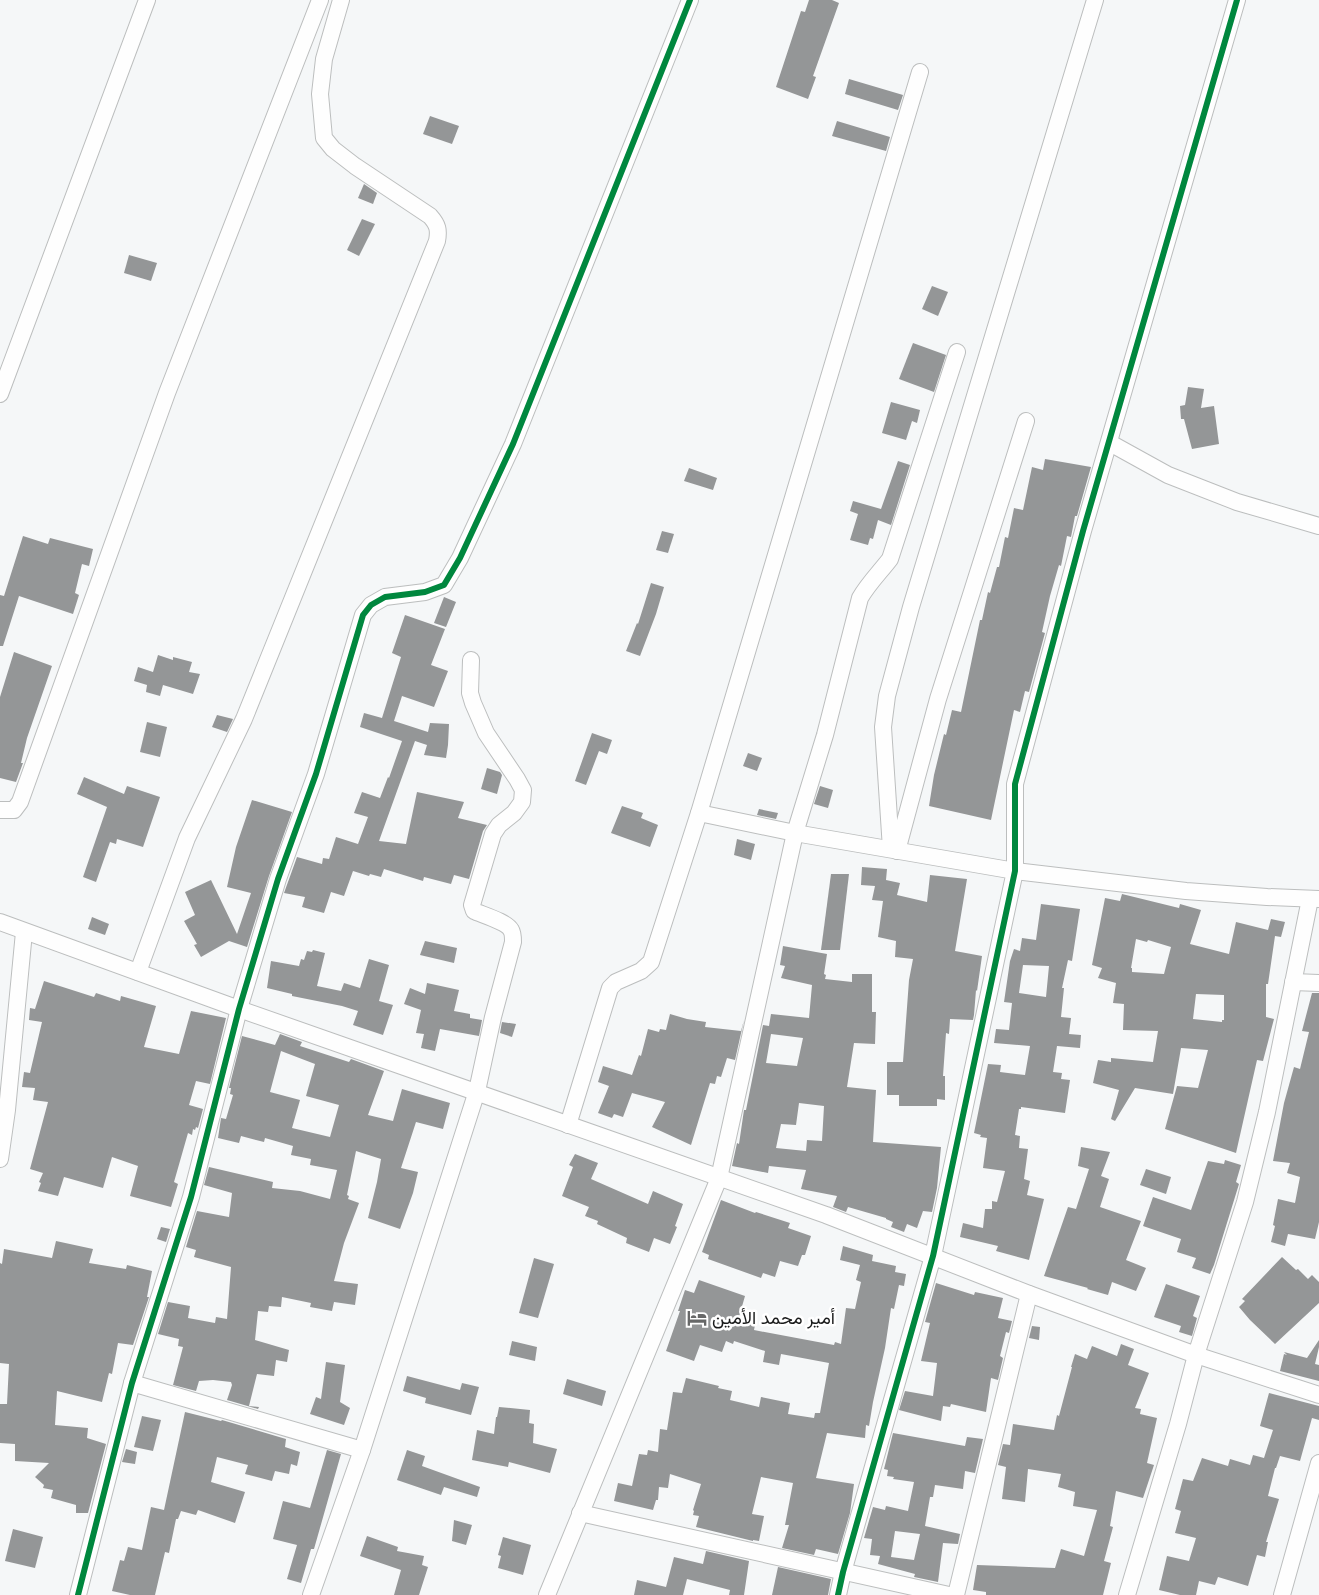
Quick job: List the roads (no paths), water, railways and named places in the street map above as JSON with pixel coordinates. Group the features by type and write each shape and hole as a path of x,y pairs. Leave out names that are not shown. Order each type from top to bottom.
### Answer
{"street":[{"path":"0,394 147,0"},
{"path":"0,810 14,810 20,802 167,392 320,0"},
{"path":"138,972 187,838 244,719 436,242 439,230 436,222 430,216 355,166 333,149 324,138 321,112 321,85 324,59 341,0"},
{"path":"78,1595 132,1383 191,1197 239,1009 278,879 316,774 363,615 371,605 385,597 425,592 444,585 460,558 513,444 690,0"},
{"path":"894,850 883,727 887,696 911,607 1095,0"},
{"path":"838,1595 933,1256 1015,870 1015,784 1084,531 1238,0"},
{"path":"568,1125 610,988 616,982 642,971 651,962 700,813 920,72"},
{"path":"547,1595 719,1178 796,833 825,735 860,598 868,585 890,559 958,352"},
{"path":"894,850 938,699 1026,420"},
{"path":"1110,443 1168,475 1237,502 1319,526"},
{"path":"311,1595 362,1450 477,1092 513,942 512,931 505,923 490,919 474,911 472,905 493,834 499,825 514,813 522,802 523,790 486,732 473,703 470,693 471,660"},
{"path":"700,813 796,833 1015,870 1186,890 1314,899 1293,982 1267,1112 1245,1202 1196,1355 1178,1424 1127,1595"},
{"path":"0,922 239,1009 826,1215 1029,1294 1196,1355 1319,1395"},
{"path":"0,1159 7,1110 24,932"},
{"path":"1293,982 1319,983"},
{"path":"956,1595 1029,1294"},
{"path":"132,1383 362,1450"},
{"path":"1282,1595 1319,1463"},
{"path":"580,1513 949,1595"}],"place":[{"name":"أمير محمد الأمين","path":"697,1318"}]}
